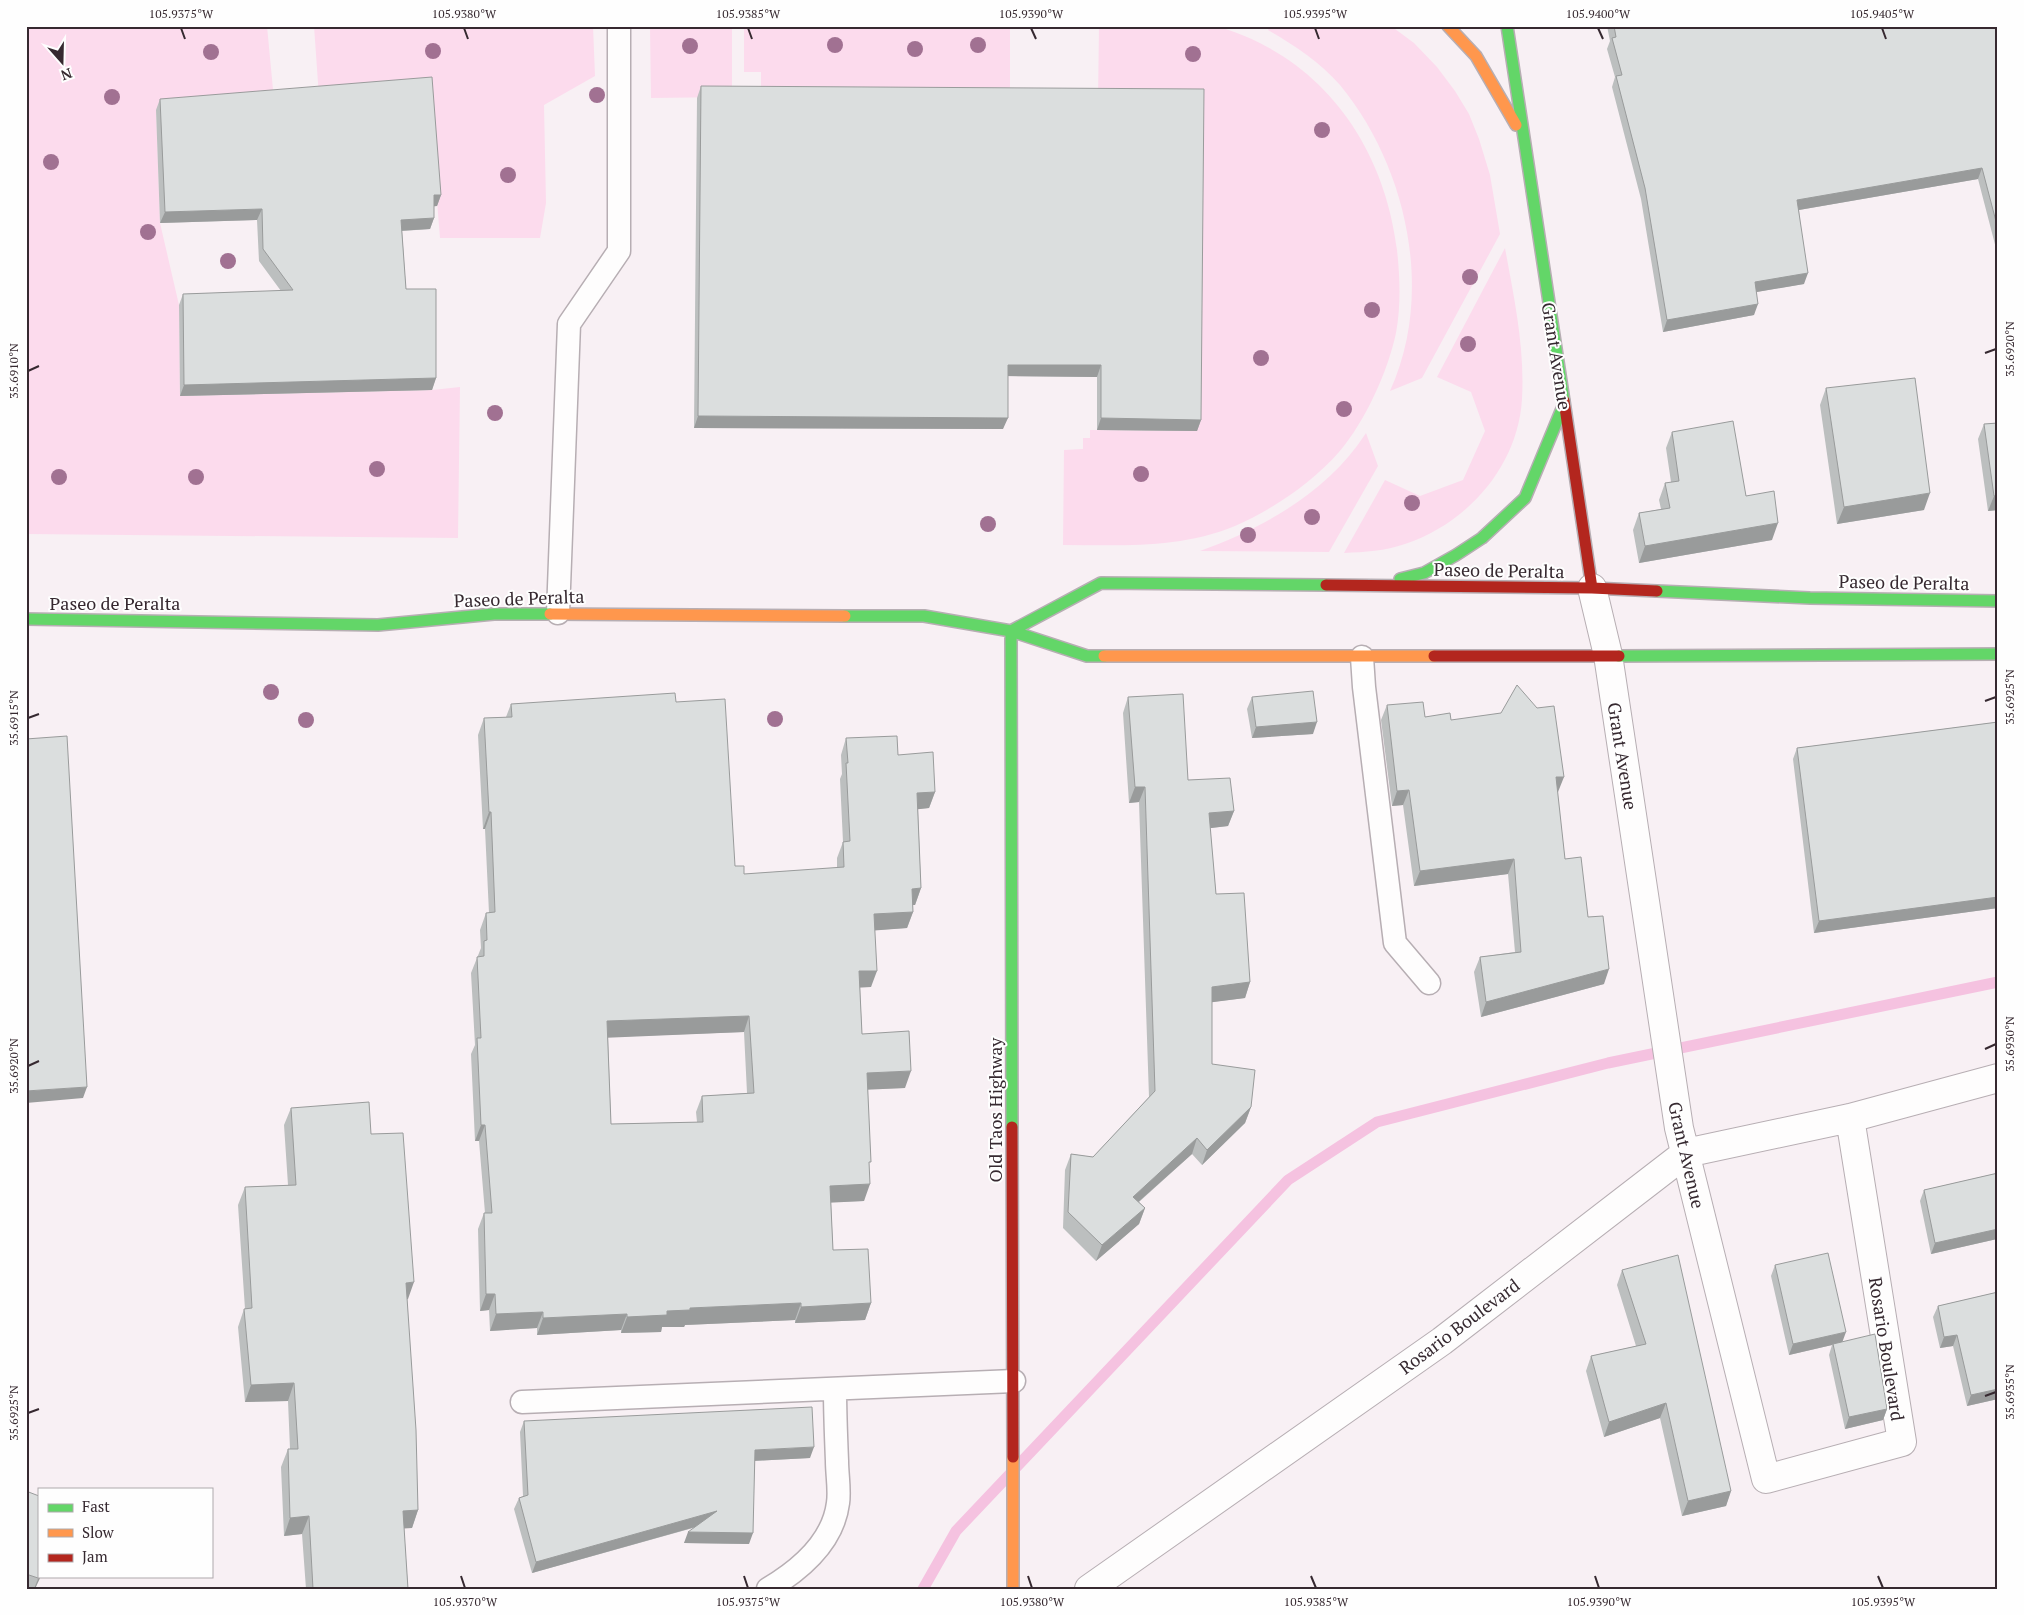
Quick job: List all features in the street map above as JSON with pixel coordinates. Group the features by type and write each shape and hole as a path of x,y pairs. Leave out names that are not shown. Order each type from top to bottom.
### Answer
{"main road":[{"path":"1448,26 1476,56 1524,141"},
{"name":"Grant Avenue","path":"1508,26 1592,588"},
{"path":"1369,586 1424,574 1482,538 1525,498 1564,404"},
{"name":"Paseo de Peralta","path":"1011,631 1101,582 1592,588 1810,598 1998,601"},
{"name":"Paseo de Peralta","path":"26,619 378,625 494,614 924,616 1011,631 1087,656 1362,657 1998,654"},
{"name":"Old Taos Highway","path":"1011,631 1013,1589"}],"street":[{"name":"Grant Avenue","path":"1592,588 1608,655 1682,1141 1766,1479"},
{"name":"Rosario Boulevard","path":"1090,1589 1442,1341 1682,1141 1850,1118 1998,1078"},
{"name":"Rosario Boulevard","path":"1766,1479 1902,1442 1850,1118"}],"lane":[{"path":"558,613 569,324 619,250 619,26"},
{"path":"1362,657 1395,943 1429,982"},
{"path":"768,1589 790,1576 808,1559 824,1541 833,1523 838,1503 835,1388"},
{"path":"522,1402 835,1388 1014,1390"}],"shaded area":[{"path":"26,26 267,26 274,100 156,110 160,223 179,305 180,396 432,390 460,387 458,538 26,534"},
{"path":"314,26 593,26 595,76 544,105 546,203 540,238 440,238 428,89 319,97"},
{"path":"650,26 732,26 732,97 651,98"},
{"path":"744,26 1010,26 1010,91 761,90 761,72 744,72"},
{"path":"1099,26 1216,26 1253,40 1287,59 1316,82 1341,110 1362,140 1378,174 1390,211 1397,250 1399,281 1398,323 1392,348 1381,379 1358,426 1339,452 1317,474 1291,495 1235,526 1193,539 1150,544 1063,545 1064,450 1083,449 1083,438 1090,438 1090,430 1197,431 1098,100"},
{"path":"1270,26 1391,26 1414,43 1437,67 1469,114 1479,139 1490,175 1500,234 1422,378 1390,391 1404,353 1411,313 1412,272 1407,232 1397,192 1382,153 1363,117 1340,85 1306,54 1268,30"},
{"path":"1505,248 1518,323 1522,360 1522,399 1518,424 1511,447 1500,469 1486,489 1469,507 1449,522 1428,534 1390,548 1344,553 1385,480 1420,496 1463,480 1485,431 1471,392 1437,377"},
{"path":"1366,433 1378,466 1329,552 1200,551 1248,531 1293,505 1333,473 1351,454"}],"building":[{"path":"1614,26 1998,26 1998,229 1982,168 1797,200 1808,273 1755,282 1758,304 1667,320 1645,188 1616,76 1622,75 1612,38 1616,37"},
{"path":"432,77 441,195 434,195 434,218 401,220 406,289 436,289 436,378 184,385 183,294 293,290 263,249 262,209 165,212 160,99"},
{"path":"701,86 1204,89 1201,420 1101,418 1101,365 1008,365 1008,418 698,416"},
{"path":"1915,378 1930,493 1844,507 1826,388"},
{"path":"1733,421 1746,496 1774,491 1778,523 1645,546 1639,513 1670,508 1665,483 1679,481 1672,432"},
{"path":"1998,423 1998,495 1994,496 1984,424"},
{"path":"1517,685 1537,708 1554,706 1564,777 1556,777 1565,859 1581,857 1588,917 1603,916 1609,969 1486,1002 1480,957 1521,952 1514,859 1420,871 1409,790 1397,791 1387,705 1423,702 1425,717 1450,713 1451,720 1501,713"},
{"path":"1313,691 1317,722 1256,727 1252,697"},
{"path":"675,693 676,702 725,699 735,866 744,866 744,874 844,867 843,842 850,841 846,738 897,736 898,755 933,752 935,792 917,793 921,888 912,889 913,912 874,914 877,971 859,971 862,1034 909,1031 911,1071 867,1073 871,1162 869,1162 870,1184 830,1186 833,1250 868,1249 871,1303 801,1307 801,1303 690,1308 690,1310 667,1311 667,1315 627,1317 627,1314 543,1318 543,1312 496,1314 495,1294 486,1294 484,1213 492,1213 485,1125 481,1125 477,1038 481,1038 477,957 484,956 484,941 487,940 486,913 495,912 491,812 489,812 484,718 512,717 511,704","holes":["749,1016 754,1093 702,1096 703,1122 611,1124 607,1021"]},
{"path":"1183,694 1188,780 1230,778 1234,811 1209,813 1216,894 1244,893 1250,982 1212,987 1212,1064 1255,1070 1251,1107 1207,1150 1197,1138 1133,1197 1145,1208 1102,1245 1068,1212 1071,1154 1093,1157 1155,1091 1145,787 1135,787 1128,697"},
{"path":"1998,722 1998,897 1819,921 1797,748"},
{"path":"67,736 87,1087 26,1091 26,739"},
{"path":"369,1102 371,1134 403,1133 414,1282 406,1283 416,1430 418,1510 403,1511 408,1589 313,1589 309,1516 290,1518 288,1449 298,1449 294,1383 251,1385 244,1309 252,1308 245,1187 296,1185 291,1108"},
{"path":"1998,1173 1998,1229 1935,1243 1924,1190"},
{"path":"1828,1253 1846,1332 1793,1344 1775,1265"},
{"path":"1678,1255 1731,1491 1688,1501 1666,1403 1609,1422 1591,1356 1646,1344 1622,1270"},
{"path":"1998,1292 1998,1389 1971,1395 1957,1335 1944,1337 1938,1306"},
{"path":"1875,1334 1887,1409 1849,1417 1833,1344"},
{"path":"812,1407 814,1447 755,1450 753,1533 688,1532 717,1511 536,1562 519,1498 528,1495 524,1421"},
{"path":"26,1491 38,1496 38,1578 26,1574"}],"waterway":[{"path":"923,1589 956,1531 1288,1180 1377,1122 1608,1063 1998,982"}],"traffic: fast":[{"path":"1507,26 1564,401"},
{"path":"1400,579 1424,573 1456,555 1482,538 1525,498 1564,404"},
{"path":"1011,631 1101,583 1326,585"},
{"path":"1657,591 1810,598 1998,601"},
{"path":"26,619 378,625 494,614 550,614"},
{"path":"845,616 924,616 1011,631 1087,656 1104,656"},
{"path":"1011,631 1012,1127"},
{"path":"1619,656 1998,654"}],"traffic: slow":[{"path":"1448,26 1476,56 1516,125"},
{"path":"550,614 845,616"},
{"path":"1104,656 1434,656"},
{"path":"1013,1457 1013,1589"}],"traffic: jam":[{"path":"1564,401 1592,588"},
{"path":"1326,585 1592,588 1657,591"},
{"path":"1434,656 1619,656"},
{"path":"1012,1127 1013,1457"}]}
